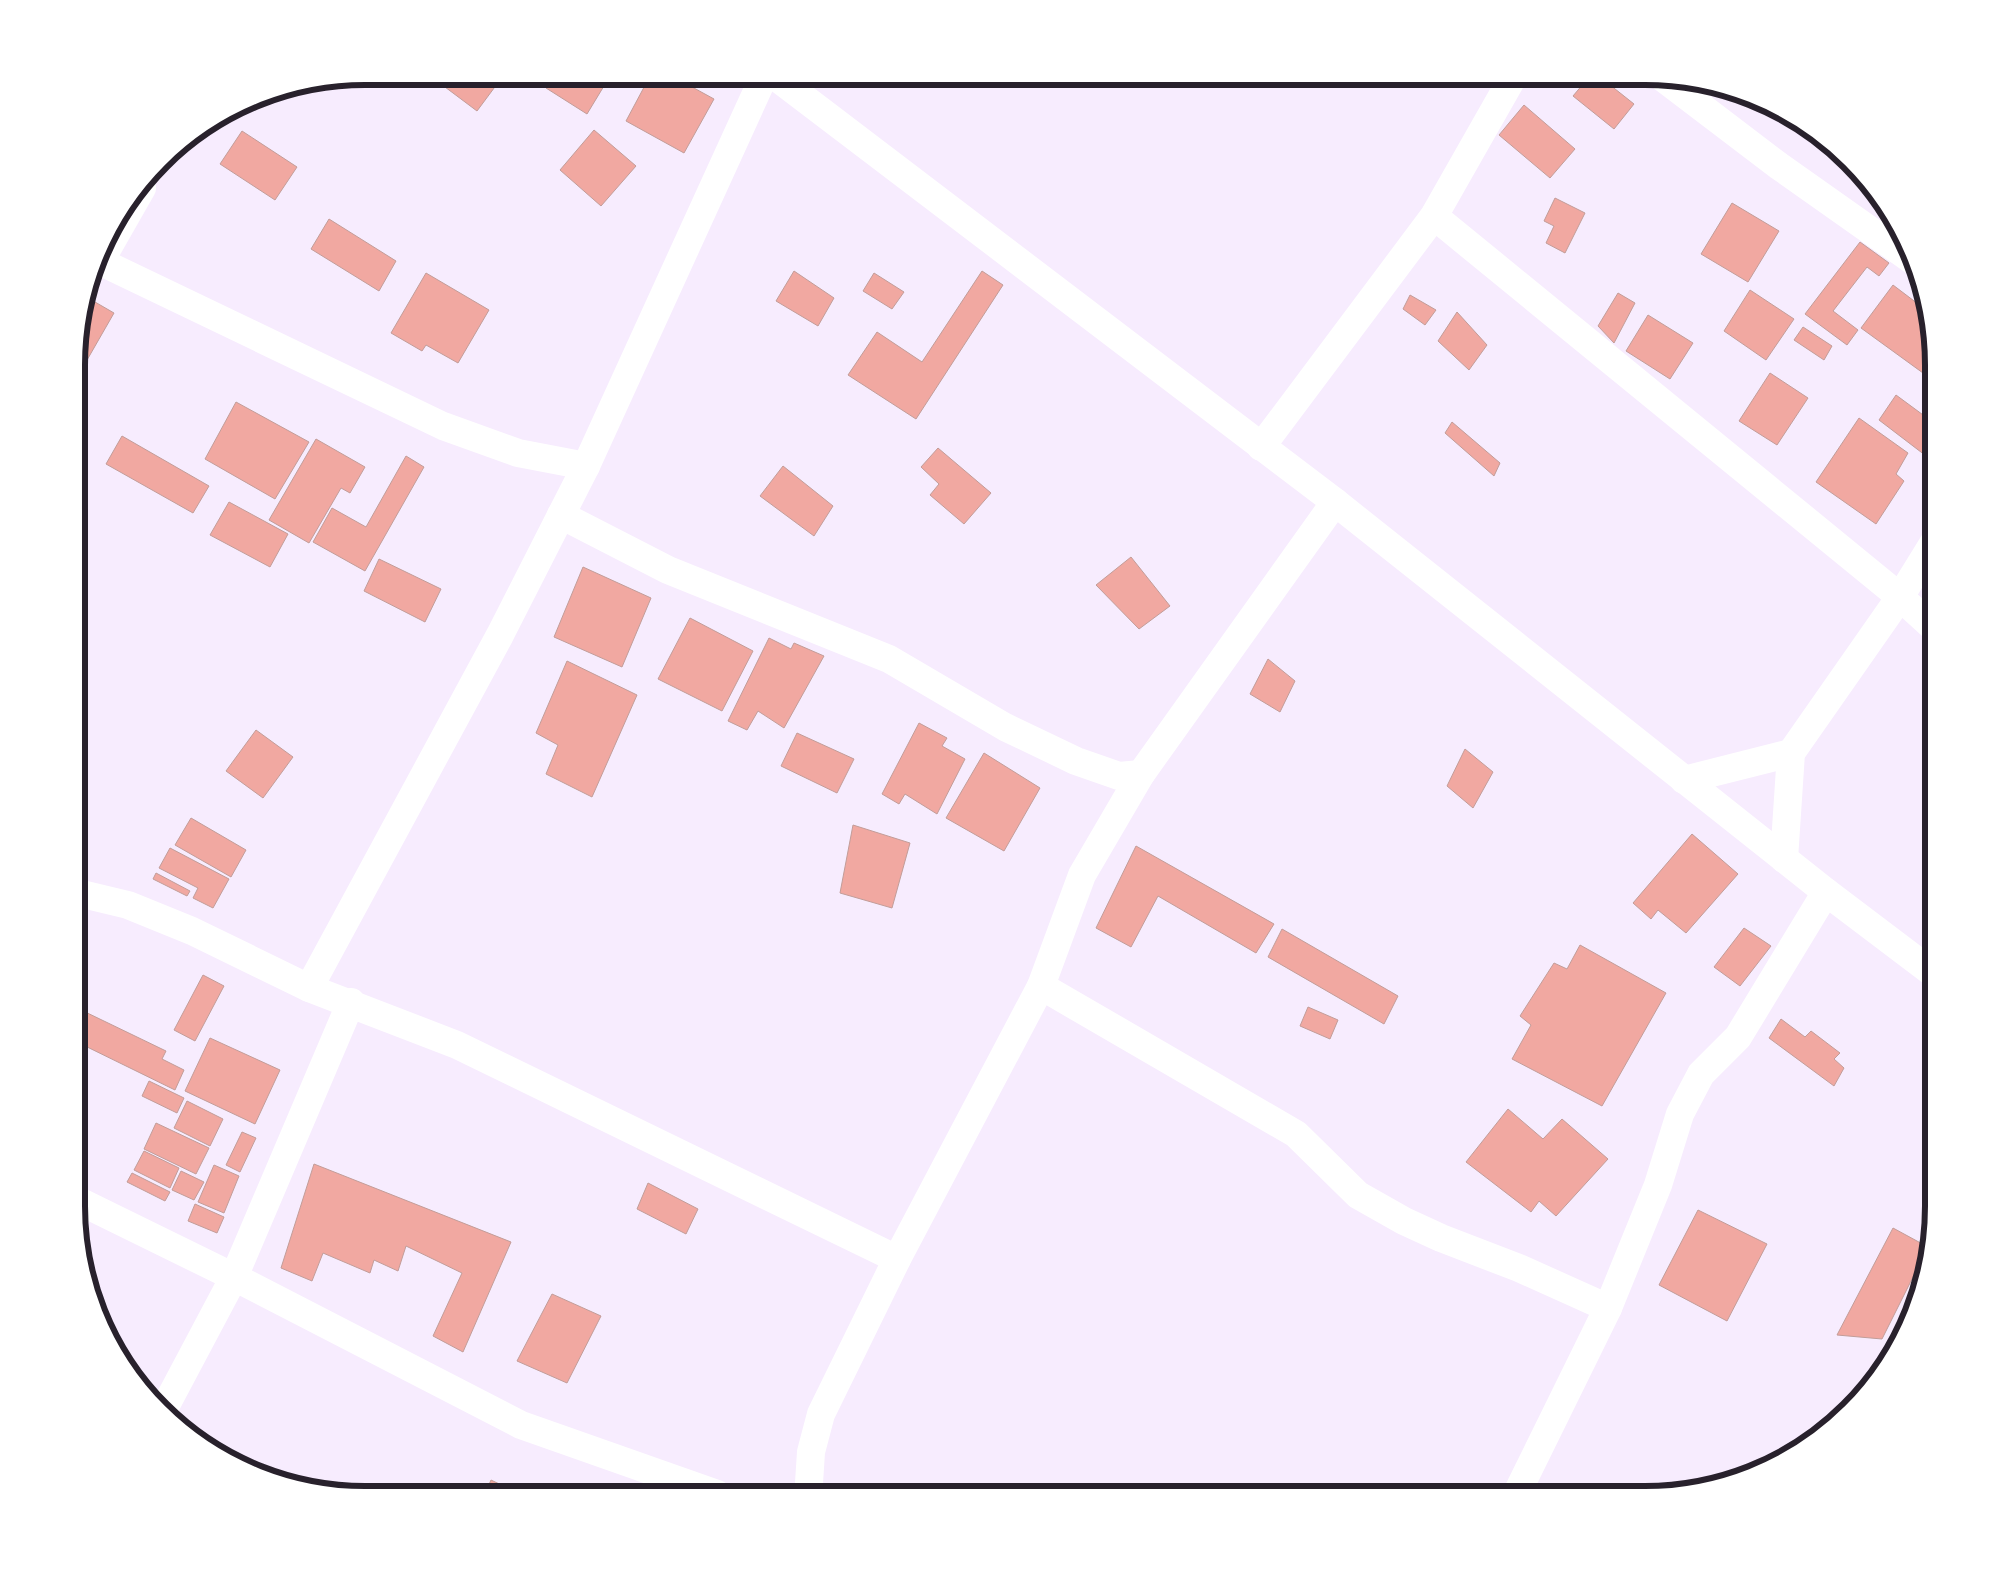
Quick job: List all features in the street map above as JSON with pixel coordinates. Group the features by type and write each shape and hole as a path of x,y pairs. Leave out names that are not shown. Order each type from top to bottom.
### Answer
{"street":[{"path":"309,988 491,652 586,466 760,85"},
{"path":"788,85 1335,502 1784,859 1925,967"},
{"path":"1261,446 1434,216 1509,85"},
{"path":"1675,87 1779,166 1901,253"},
{"path":"1434,216 1900,596 1925,620"},
{"path":"104,263 443,426 518,453 586,466"},
{"path":"810,1486 811,1452 821,1414 897,1259 1041,986 1082,875 1141,774 1335,502"},
{"path":"561,515 668,570 889,659 1005,727 1076,762 1119,776 1141,774"},
{"path":"1784,859 1791,753 1900,596 1925,556"},
{"path":"1684,780 1791,753"},
{"path":"1520,1486 1608,1308 1658,1186 1680,1114 1700,1074 1738,1037 1826,892"},
{"path":"85,895 128,905 192,931 309,988 351,1002 457,1045 897,1259"},
{"path":"1041,986 1296,1134 1358,1195 1404,1221 1519,1268 1608,1308"},
{"path":"167,1404 234,1277 351,1002"},
{"path":"85,1204 234,1277 520,1425 694,1486"}],"building":[{"path":"442,85 496,85 477,111"},
{"path":"548,85 605,85 587,114 546,88"},
{"path":"645,85 688,85 714,99 684,153 626,121"},
{"path":"1582,85 1610,85 1634,104 1614,129 1573,96"},
{"path":"1524,105 1575,149 1550,178 1499,135"},
{"path":"594,130 636,166 601,206 560,170"},
{"path":"242,131 297,167 275,200 220,164"},
{"path":"1555,198 1585,213 1565,253 1546,243 1554,226 1544,221"},
{"path":"1732,203 1779,231 1748,282 1701,254"},
{"path":"329,219 396,261 379,291 311,249"},
{"path":"1860,242 1889,263 1879,276 1867,267 1833,311 1858,330 1847,345 1805,314"},
{"path":"794,271 834,298 818,326 776,301"},
{"path":"982,271 1003,285 916,419 848,375 877,332 922,362"},
{"path":"426,273 489,310 458,363 426,345 422,351 391,333"},
{"path":"874,273 904,292 892,309 863,291"},
{"path":"1893,285 1918,304 1923,329 1925,370 1923,373 1861,328"},
{"path":"1750,290 1794,319 1766,360 1724,331"},
{"path":"1618,293 1635,303 1614,343 1598,326"},
{"path":"1410,295 1436,310 1425,325 1403,309"},
{"path":"95,302 114,313 85,363 87,329 90,311"},
{"path":"1457,312 1487,345 1469,370 1438,341"},
{"path":"1648,315 1693,343 1670,379 1626,351"},
{"path":"1803,327 1832,346 1824,360 1794,340"},
{"path":"1770,373 1808,398 1777,445 1739,421"},
{"path":"1896,395 1925,416 1925,455 1879,420"},
{"path":"236,402 309,442 275,499 205,459"},
{"path":"1859,418 1908,453 1896,474 1904,481 1876,524 1816,482"},
{"path":"1452,422 1500,463 1494,476 1445,433"},
{"path":"122,436 209,486 193,513 106,464"},
{"path":"316,439 365,467 350,493 341,488 309,543 269,520"},
{"path":"938,448 991,493 964,524 930,495 939,484 921,467"},
{"path":"406,456 424,467 365,571 313,542 332,508 366,527"},
{"path":"783,466 833,506 814,536 760,496"},
{"path":"229,502 288,534 270,567 210,535"},
{"path":"1131,557 1170,606 1139,629 1096,585"},
{"path":"379,559 441,589 425,622 364,591"},
{"path":"583,567 651,598 622,667 554,637"},
{"path":"690,618 753,651 722,711 658,679"},
{"path":"769,638 791,649 794,643 824,656 784,728 758,711 747,730 728,721"},
{"path":"1268,659 1295,681 1280,712 1250,694"},
{"path":"567,661 637,695 592,797 546,774 558,745 536,733"},
{"path":"919,723 947,738 942,746 965,759 937,814 905,794 899,804 882,794"},
{"path":"256,730 293,757 263,798 226,771"},
{"path":"797,733 854,759 837,793 781,766"},
{"path":"1465,749 1493,772 1473,808 1447,786"},
{"path":"984,753 1040,788 1004,851 946,818"},
{"path":"191,818 246,850 231,877 175,845"},
{"path":"853,825 910,843 892,908 840,893"},
{"path":"1692,834 1738,874 1686,933 1658,910 1651,919 1633,903"},
{"path":"1136,846 1274,924 1256,953 1158,896 1131,947 1096,928"},
{"path":"170,848 229,879 213,908 193,898 198,888 159,868"},
{"path":"156,873 190,891 187,896 153,879"},
{"path":"1744,928 1771,946 1740,986 1714,967"},
{"path":"1282,929 1398,996 1384,1024 1268,957"},
{"path":"1580,945 1666,993 1602,1106 1512,1059 1531,1025 1520,1016 1554,963 1567,969"},
{"path":"203,975 224,986 195,1041 174,1030"},
{"path":"1308,1007 1338,1020 1330,1039 1300,1026"},
{"path":"85,1012 166,1051 162,1059 184,1070 175,1090 85,1046"},
{"path":"1781,1019 1805,1037 1811,1031 1840,1053 1834,1059 1844,1068 1834,1086 1769,1038"},
{"path":"210,1038 280,1070 255,1124 185,1091"},
{"path":"149,1081 184,1098 177,1113 142,1096"},
{"path":"187,1101 223,1119 210,1146 174,1128"},
{"path":"1508,1109 1543,1139 1562,1119 1608,1159 1556,1216 1539,1201 1531,1212 1466,1162"},
{"path":"156,1123 209,1148 196,1174 144,1149"},
{"path":"242,1132 256,1138 240,1172 226,1165"},
{"path":"144,1151 179,1168 170,1188 134,1170"},
{"path":"314,1164 511,1242 463,1352 433,1336 462,1273 406,1246 398,1271 374,1260 370,1273 323,1253 312,1281 281,1268"},
{"path":"214,1165 239,1176 224,1213 198,1202"},
{"path":"181,1171 204,1182 194,1200 172,1190"},
{"path":"132,1173 170,1192 165,1201 127,1182"},
{"path":"648,1183 698,1209 686,1234 637,1209"},
{"path":"195,1204 224,1217 217,1233 188,1221"},
{"path":"1698,1210 1767,1244 1727,1321 1659,1285"},
{"path":"1893,1228 1923,1244 1918,1267 1882,1339 1837,1335"},
{"path":"552,1294 601,1316 567,1383 517,1361"},
{"path":"491,1480 503,1486 488,1486"}]}
